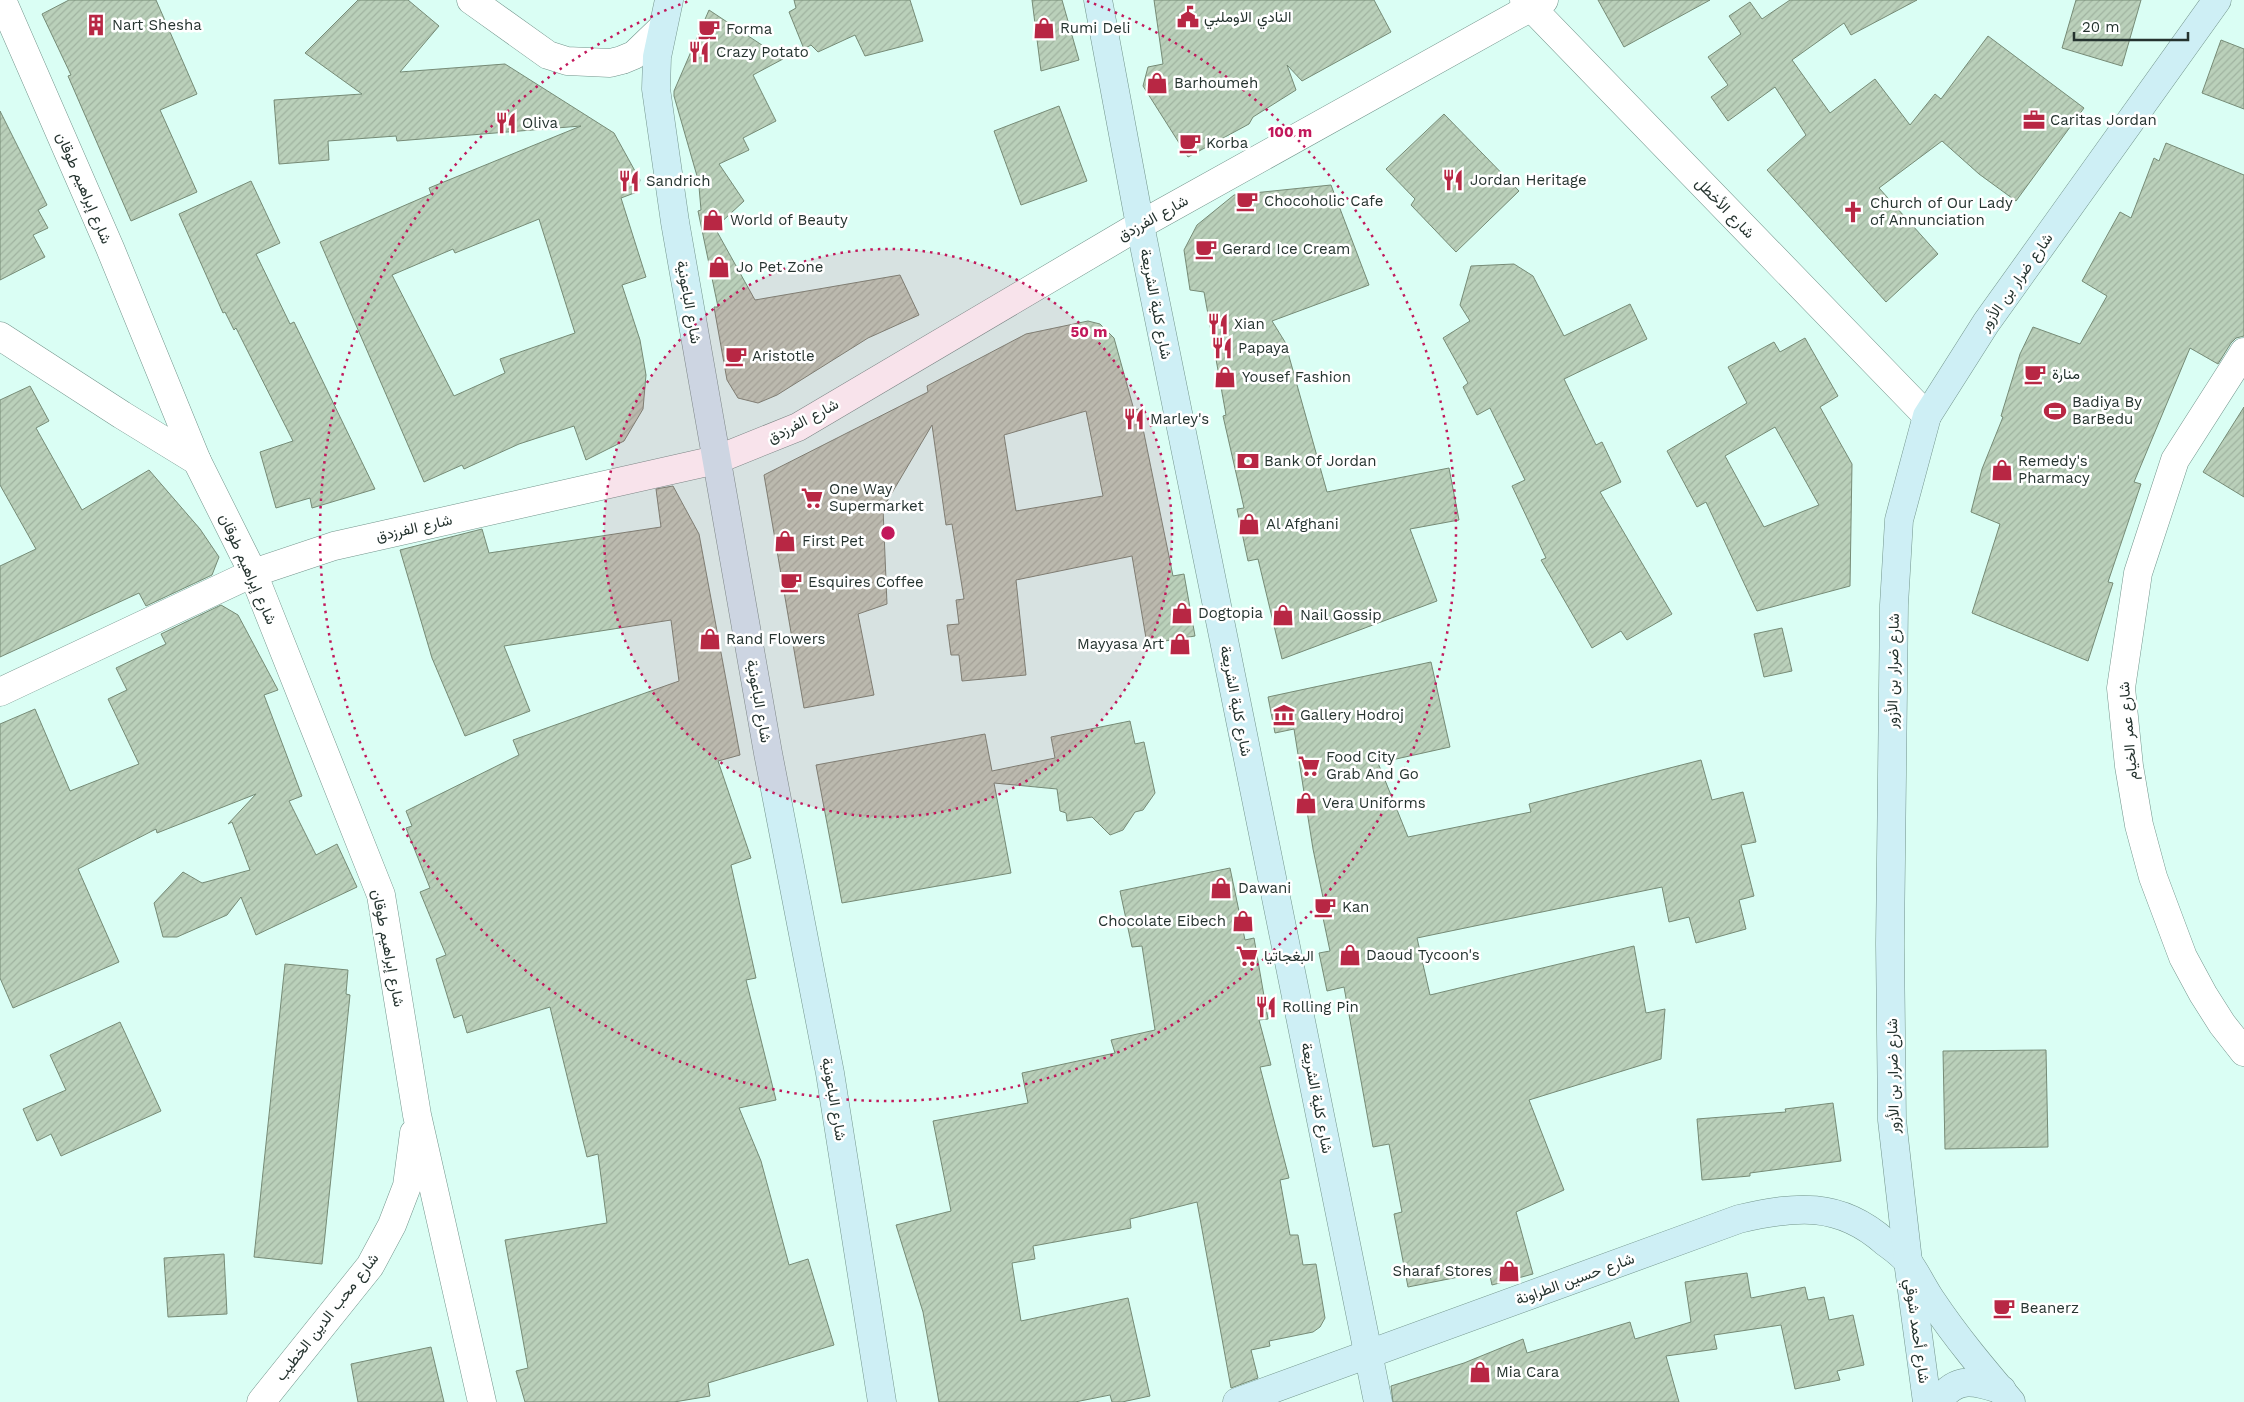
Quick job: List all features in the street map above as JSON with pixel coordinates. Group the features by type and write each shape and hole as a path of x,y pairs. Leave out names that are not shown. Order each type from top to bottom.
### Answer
{"street":[{"name":"شارع إبراهيم طوقان","path":"2,0 110,248 197,461 253,573 381,895 417,1115 482,1402"},
{"path":"471,0 548,55 567,61 610,64 622,60 634,55 662,28"},
{"name":"شارع الباعونية","path":"669,0 657,57 656,90 675,222 768,753 830,1073 882,1402"},
{"name":"شارع كلية الشريعة","path":"1098,0 1140,225 1378,1402"},
{"name":"شارع ضرار بن الأزور","path":"2006,1396 1970,1353 1937,1308 1908,1261 1892,1120 1890,944 1894,605 1899,520 1927,416 1986,323 2217,0"},
{"name":"شارع الفرزدق","path":"0,692 253,573 334,546 716,460 798,427 1140,225 1533,2"},
{"name":"شارع الأخطل","path":"1533,2 1927,416"},
{"path":"0,336 197,461"},
{"name":"شارع عمر الخيام","path":"2244,352 2175,460 2138,573 2121,688 2139,825 2154,877 2183,956 2222,1024 2244,1052"},
{"name":"شارع محب الدين الخطيب","path":"261,1402 370,1266 392,1225 407,1186 417,1115"},
{"name":"شارع حسين الطراونة","path":"1237,1402 1730,1222 1772,1211 1799,1208 1846,1216 1880,1237 1908,1261"},
{"name":"شارع أحمد شوقي","path":"1908,1261 1927,1402"},
{"path":"1938,1402 1950,1388 1962,1382 1978,1382 2006,1396"}],"building":[{"path":"69,0 156,0 197,94 160,110 197,192 131,221 68,76 71,75 42,14"},
{"path":"358,0 408,0 439,26 400,72 505,64 614,133 640,180 637,192 621,198 646,277 622,285 640,340 646,375 643,409 624,441 586,460 574,426 519,444 464,469 462,465 424,482 320,242 431,194 429,188 581,126 397,141 396,136 328,141 329,160 279,164 274,100 362,94 305,53","holes":["539,219 575,333 500,359 505,373 454,396 392,275 453,249 455,253"]},
{"path":"794,0 910,0 923,41 865,56 855,35 818,52 811,45 804,49 789,12 796,8"},
{"path":"1032,0 1062,0 1079,60 1041,71"},
{"path":"1154,0 1374,0 1391,32 1302,81 1287,65 1296,90 1253,117 1249,124 1188,157 1143,86 1148,67 1163,64"},
{"path":"1598,0 1710,0 1624,47"},
{"path":"1790,0 1917,0 1851,35 1844,23 1792,60 1830,113 1875,79 1910,125 1935,94 1941,99 1988,36 2084,108 2016,201 1979,174 1942,141 1879,188 1938,254 1886,302 1767,170 1806,135 1775,87 1728,121 1711,97 1728,85 1708,57 1741,34 1729,16 1750,2 1762,19"},
{"path":"2076,0 2141,0 2122,66 2062,48"},
{"path":"709,10 783,59 753,75 776,121 743,138 749,150 719,164 744,201 715,228 755,300 900,275 919,315 868,338 777,395 758,403 738,398 727,380 714,307 718,307 698,211 701,210 698,175 674,96 674,91"},
{"path":"2221,40 2244,49 2244,109 2202,93"},
{"path":"1059,106 1087,181 1021,205 994,131"},
{"path":"0,111 47,205 38,210 48,228 33,235 45,257 0,280"},
{"name":"Jordan Heritage","path":"1444,114 1519,191 1456,252 1411,205 1415,199 1386,169"},
{"path":"2166,143 2244,175 2244,336 2236,338 2231,343 2218,364 2190,348 2134,482 2141,484 2108,582 2113,583 2088,661 1972,613 2000,524 1971,512 1982,469 2003,417 2001,416 2020,354 2033,327 2080,344 2107,296 2082,281 2120,212 2131,218 2154,158 2159,161"},
{"path":"251,181 280,243 256,254 290,324 294,322 375,489 312,508 310,498 276,508 260,452 293,441 236,328 234,330 225,312 223,313 179,214"},
{"path":"1331,185 1369,285 1272,321 1285,342 1327,492 1449,468 1459,520 1410,529 1437,601 1282,659 1258,559 1248,561 1237,509 1244,508 1223,416 1226,415 1204,292 1190,290 1184,250 1197,225 1234,195"},
{"path":"1514,264 1533,276 1564,336 1630,304 1647,339 1564,379 1596,445 1602,442 1621,482 1600,492 1672,614 1627,640 1621,631 1592,648 1541,560 1546,558 1512,486 1525,480 1490,408 1477,415 1463,387 1468,383 1443,338 1470,321 1460,305 1471,266"},
{"path":"1088,321 1100,324 1114,338 1134,410 1139,409 1173,576 1184,574 1195,636 1147,644 1132,556 1016,580 1026,675 962,681 959,655 951,655 947,625 959,624 956,600 964,599 952,524 946,525 932,425 883,508 887,604 858,614 874,695 804,708 764,475 928,392 927,386 1026,334","holes":["1086,411 1103,496 1016,511 1004,435"]},
{"path":"1805,338 1838,396 1820,407 1852,464 1850,586 1757,611 1706,502 1697,507 1667,451 1747,403 1728,367 1774,342 1780,352","holes":["1775,427 1819,505 1764,527 1725,456"]},
{"path":"30,386 49,421 36,428 82,510 149,470 200,529 219,557 212,575 146,606 139,593 0,657 0,566 36,549 0,485 0,400"},
{"path":"2244,407 2244,497 2203,472"},
{"path":"673,486 699,534 740,755 718,761 751,858 731,865 756,978 746,980 776,1100 739,1108 761,1161 789,1265 808,1259 834,1345 708,1383 710,1396 674,1402 525,1402 516,1371 528,1368 505,1240 607,1223 598,1154 587,1157 550,1007 467,1033 462,1015 454,1018 436,959 446,955 420,892 430,888 406,828 412,826 406,811 519,755 513,740 679,681 671,620 504,646 530,711 465,736 432,658 400,550 482,529 489,553 661,527 656,489"},
{"path":"221,605 238,615 278,690 264,695 302,796 289,801 316,855 337,844 357,887 256,935 241,897 227,915 177,937 163,937 154,903 183,872 202,883 250,870 232,822 228,824 256,794 157,833 156,829 78,869 119,962 13,1008 0,978 0,724 35,709 70,791 139,764 108,699 127,690 116,668 166,644 161,634"},
{"path":"1782,628 1792,671 1764,677 1754,634"},
{"path":"1431,662 1450,747 1378,763 1408,837 1531,812 1529,804 1701,760 1712,800 1743,792 1756,842 1741,845 1754,896 1739,900 1746,929 1696,943 1689,917 1669,922 1662,887 1417,938 1430,995 1634,946 1646,1013 1665,1009 1661,1059 1529,1100 1564,1190 1516,1212 1533,1274 1492,1285 1489,1271 1408,1287 1394,1214 1402,1212 1389,1144 1373,1147 1344,987 1327,991 1319,953 1330,951 1322,913 1326,912 1313,849 1294,729 1275,733 1268,697"},
{"path":"1130,721 1135,744 1144,742 1155,793 1143,810 1135,812 1123,830 1110,835 1092,817 1067,821 1066,813 1060,811 1057,789 994,783 1011,873 842,903 816,765 985,734 992,771 1055,758 1051,737"},
{"path":"1230,868 1245,940 1254,938 1268,1019 1259,1020 1271,1065 1260,1067 1289,1178 1280,1180 1290,1235 1298,1235 1303,1265 1316,1264 1325,1318 1320,1327 1313,1332 1269,1341 1270,1346 1251,1350 1258,1378 1231,1388 1197,1202 1130,1219 1131,1228 1033,1246 1035,1259 1012,1263 1021,1321 1128,1298 1150,1396 1122,1402 1112,1402 1110,1395 1075,1402 939,1402 923,1312 896,1225 951,1211 933,1121 1028,1103 1022,1073 1115,1053 1111,1040 1155,1030 1142,946 1132,947 1120,891"},
{"path":"285,964 348,970 346,994 350,995 322,1264 254,1257"},
{"path":"120,1022 161,1111 61,1156 51,1134 37,1141 23,1109 66,1090 50,1055"},
{"path":"2046,1050 2048,1147 1945,1149 1943,1051"},
{"path":"1833,1103 1841,1161 1750,1173 1750,1176 1702,1180 1697,1119 1786,1112 1785,1109"},
{"path":"224,1254 227,1314 168,1317 164,1258"},
{"path":"1747,1273 1751,1298 1805,1287 1808,1300 1824,1297 1829,1320 1853,1315 1864,1365 1837,1371 1840,1380 1795,1389 1781,1325 1714,1335 1717,1349 1666,1356 1679,1402 1393,1402 1391,1386 1464,1363 1523,1339 1527,1353 1630,1322 1635,1339 1691,1322 1685,1282"},
{"path":"431,1347 444,1402 358,1402 351,1364"}],"place":[{"name":"النادي الاوملبي","path":"1188,17"},
{"name":"Nart Shesha","path":"96,25"},
{"name":"Rumi Deli","path":"1044,28"},
{"name":"Forma","path":"709,29"},
{"name":"Crazy Potato","path":"699,52"},
{"name":"Barhoumeh","path":"1157,83"},
{"name":"Caritas Jordan","path":"2034,120"},
{"name":"Oliva","path":"506,123"},
{"name":"Korba","path":"1190,143"},
{"name":"Jordan Heritage","path":"1453,180"},
{"name":"Sandrich","path":"629,181"},
{"name":"Chocoholic Cafe","path":"1247,201"},
{"name":"Church of Our Lady of Annunciation","path":"1853,212"},
{"name":"World of Beauty","path":"713,220"},
{"name":"Gerard Ice Cream","path":"1206,249"},
{"name":"Jo Pet Zone","path":"719,267"},
{"name":"Xian","path":"1218,324"},
{"name":"Papaya","path":"1222,348"},
{"name":"Aristotle","path":"736,356"},
{"name":"منارة","path":"2035,374"},
{"name":"Yousef Fashion","path":"1225,377"},
{"name":"Badiya By BarBedu","path":"2055,411"},
{"name":"Marley's","path":"1134,419"},
{"name":"Bank Of Jordan","path":"1248,461"},
{"name":"Remedy's Pharmacy","path":"2002,470"},
{"name":"One Way Supermarket","path":"812,498"},
{"name":"Al Afghani","path":"1249,524"},
{"name":"First Pet","path":"785,541"},
{"name":"Esquires Coffee","path":"791,582"},
{"name":"Dogtopia","path":"1182,613"},
{"name":"Nail Gossip","path":"1283,615"},
{"name":"Rand Flowers","path":"710,639"},
{"name":"Mayyasa Art","path":"1180,644"},
{"name":"Gallery Hodroj","path":"1284,715"},
{"name":"Food City Grab And Go","path":"1309,766"},
{"name":"Vera Uniforms","path":"1306,803"},
{"name":"Dawani","path":"1221,888"},
{"name":"Kan","path":"1325,907"},
{"name":"Chocolate Eibech","path":"1243,921"},
{"name":"Daoud Tycoon's","path":"1350,955"},
{"name":"البغجاتيا","path":"1247,956"},
{"name":"Rolling Pin","path":"1266,1007"},
{"name":"Sharaf Stores","path":"1509,1271"},
{"name":"Beanerz","path":"2004,1308"},
{"name":"Mia Cara","path":"1480,1372"}]}
